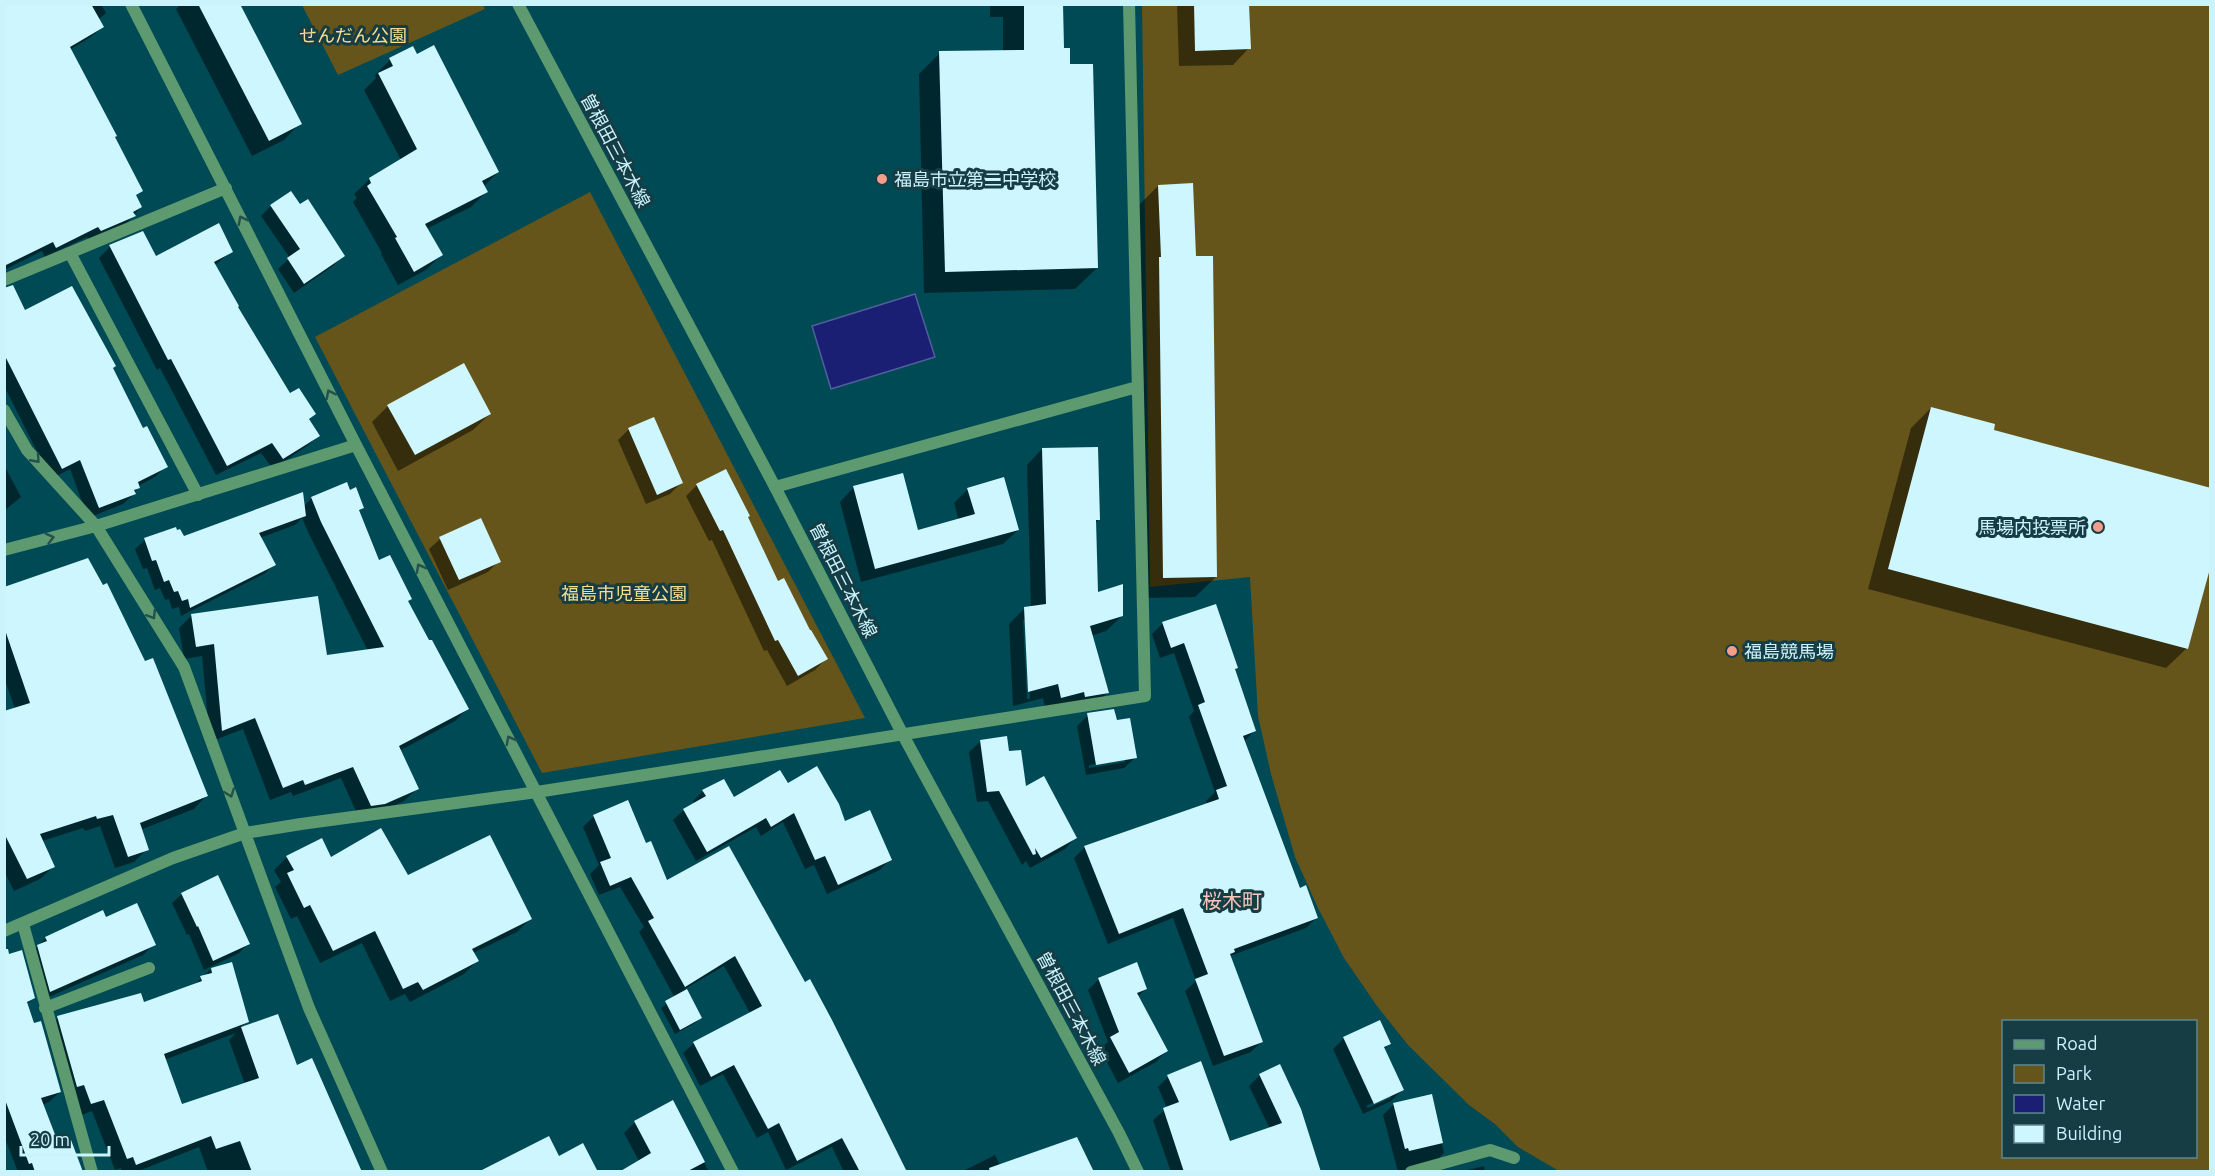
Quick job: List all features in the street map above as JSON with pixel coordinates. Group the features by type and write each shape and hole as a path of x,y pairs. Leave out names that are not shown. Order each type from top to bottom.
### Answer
{"street":[{"path":"131,4 356,445 733,1172"},
{"name":"曽根田三本木線","path":"518,4 775,487 903,735 1138,1172"},
{"path":"4,931 173,858 245,834 301,824 537,792 1144,696 1129,4"},
{"path":"4,280 226,188"},
{"path":"70,253 198,495"},
{"path":"775,487 1137,387"},
{"path":"4,410 27,450 96,526 184,667 309,1008 382,1172"},
{"path":"4,550 96,526 356,445"},
{"path":"23,924 92,1172"},
{"path":"45,1008 149,968"},
{"path":"1411,1172 1490,1150 1515,1158"}],"green space":[{"name":"せんだん公園","path":"302,5 483,5 485,9 338,75"},
{"name":"福島競馬場","path":"1142,5 2210,5 2210,1171 1559,1171 1518,1147 1495,1124 1469,1105 1408,1045 1377,1006 1344,958 1318,908 1295,857 1271,774 1258,716 1250,577 1150,587"},
{"name":"福島市児童公園","path":"590,192 865,718 542,773 315,337"}],"water":[{"path":"915,294 935,357 831,389 812,326"}],"building":[{"path":"4,4 91,4 104,27 70,47 143,191 136,195 142,207 133,212 136,216 101,231 98,227 56,248 53,242 4,266"},
{"path":"198,4 240,4 302,124 269,141"},
{"path":"1024,4 1063,4 1064,48 1070,48 1070,64 1093,64 1098,268 945,272 939,51 1024,50"},
{"path":"1194,4 1249,4 1251,49 1195,51"},
{"path":"434,45 499,172 482,181 488,192 425,224 443,255 414,272 395,238 397,237 367,186 371,183 369,178 417,149 378,73 393,66 389,58 413,46 417,54"},
{"path":"1193,183 1196,256 1213,256 1217,577 1163,578 1159,257 1161,257 1158,185"},
{"path":"291,191 300,204 308,199 345,256 304,284 287,258 300,249 270,205"},
{"path":"219,223 233,252 214,262 238,307 290,393 299,388 316,414 309,419 320,436 283,459 272,443 227,466 171,359 168,360 109,245 143,231 156,256"},
{"path":"13,285 25,310 72,286 116,366 113,368 143,428 147,426 168,467 138,482 140,488 134,490 136,494 99,508 80,460 62,469 4,354 4,288"},
{"path":"464,363 491,414 415,455 387,405"},
{"name":"馬場内投票所","path":"1931,407 1995,424 1994,430 2211,488 2211,565 2188,649 1888,569"},
{"path":"654,417 683,483 657,495 628,428"},
{"path":"1098,447 1100,520 1096,520 1098,592 1123,584 1123,616 1090,626 1109,693 1085,697 1084,692 1061,698 1058,684 1028,692 1024,607 1046,604 1042,448"},
{"path":"726,469 750,516 748,517 778,581 784,578 810,630 828,659 798,676 778,640 775,641 723,530 720,531 696,484"},
{"path":"903,473 918,530 975,514 967,488 1004,477 1019,530 875,569 853,486"},
{"path":"347,482 350,490 356,487 364,508 359,510 379,560 390,555 412,599 408,601 469,709 399,746 419,789 385,804 371,806 353,767 305,785 303,780 283,788 255,718 222,731 214,644 196,647 191,614 318,596 327,655 384,647 321,522 311,497"},
{"path":"303,492 306,516 259,533 276,565 190,608 188,599 182,601 178,591 174,592 169,580 164,582 156,560 152,561 144,538 176,527 184,536"},
{"path":"481,518 501,562 459,580 439,537"},
{"path":"88,558 103,585 107,583 145,661 153,658 208,796 140,823 149,850 128,857 113,815 97,819 96,816 40,834 55,867 27,879 4,833 4,711 30,703 4,627 4,587"},
{"path":"1216,604 1256,731 1243,736 1300,888 1306,885 1318,918 1234,949 1235,952 1230,954 1263,1042 1224,1056 1195,979 1208,974 1183,908 1119,934 1084,846 1219,799 1216,790 1227,786 1198,705 1205,702 1184,643 1171,648 1162,622"},
{"path":"1114,709 1117,720 1130,718 1137,758 1096,765 1087,713"},
{"path":"1007,736 1009,751 1021,750 1026,786 1044,776 1077,838 1041,858 1035,848 1036,854 1033,855 999,791 987,792 980,740"},
{"path":"817,766 839,804 845,821 870,810 892,860 838,885 825,856 815,860 794,813 771,827 766,818 707,852 683,809 706,796 702,790 724,779 734,797 780,770 788,783"},
{"path":"628,800 646,843 651,841 667,880 729,846 805,982 810,979 907,1172 860,1172 842,1138 797,1161 779,1123 768,1129 734,1065 711,1077 693,1042 762,1006 735,956 685,987 648,921 654,918 631,877 610,886 600,862 611,858 593,815"},
{"path":"381,828 408,875 490,835 532,919 472,949 479,961 423,990 418,982 403,989 375,931 333,951 310,905 304,908 287,873 294,870 286,856 322,838 331,857"},
{"path":"218,875 250,944 213,961 181,893"},
{"path":"137,903 156,945 50,992 37,945 47,941 45,937 103,910 106,917"},
{"path":"4,949 8,949 9,954 22,950 35,998 27,1002 34,1023 41,1021 61,1092 41,1098 59,1145 71,1140 83,1172 35,1172 32,1163 29,1164 4,1097"},
{"path":"232,962 249,1022 164,1054 182,1104 259,1078 241,1027 278,1014 297,1065 312,1058 362,1172 252,1172 240,1141 216,1149 211,1136 136,1165 133,1157 127,1159 104,1100 91,1104 84,1085 77,1087 57,1016 141,993 144,1002 202,981 200,976 212,973 211,968"},
{"path":"1137,962 1147,989 1137,993 1168,1051 1129,1073 1110,1037 1119,1032 1098,978"},
{"path":"687,989 702,1018 680,1030 665,1001"},
{"path":"1380,1020 1391,1044 1384,1047 1404,1090 1374,1104 1343,1037"},
{"path":"1201,1061 1230,1141 1282,1123 1259,1074 1280,1064 1301,1109 1321,1172 1184,1172 1163,1108 1179,1102 1167,1075"},
{"path":"1432,1094 1443,1143 1409,1151 1408,1148 1405,1149 1393,1103"},
{"path":"673,1100 705,1162 686,1172 619,1172 651,1153 634,1121"},
{"path":"549,1136 559,1156 583,1143 598,1172 478,1172"},
{"path":"1077,1137 1094,1172 990,1172 989,1168"}],"place":[{"name":"福島市立第二中学校","path":"882,179"},
{"name":"馬場内投票所","path":"2098,527"},
{"name":"福島競馬場","path":"1732,651"}],"district":[{"name":"桜木町","path":"1232,900"}]}
